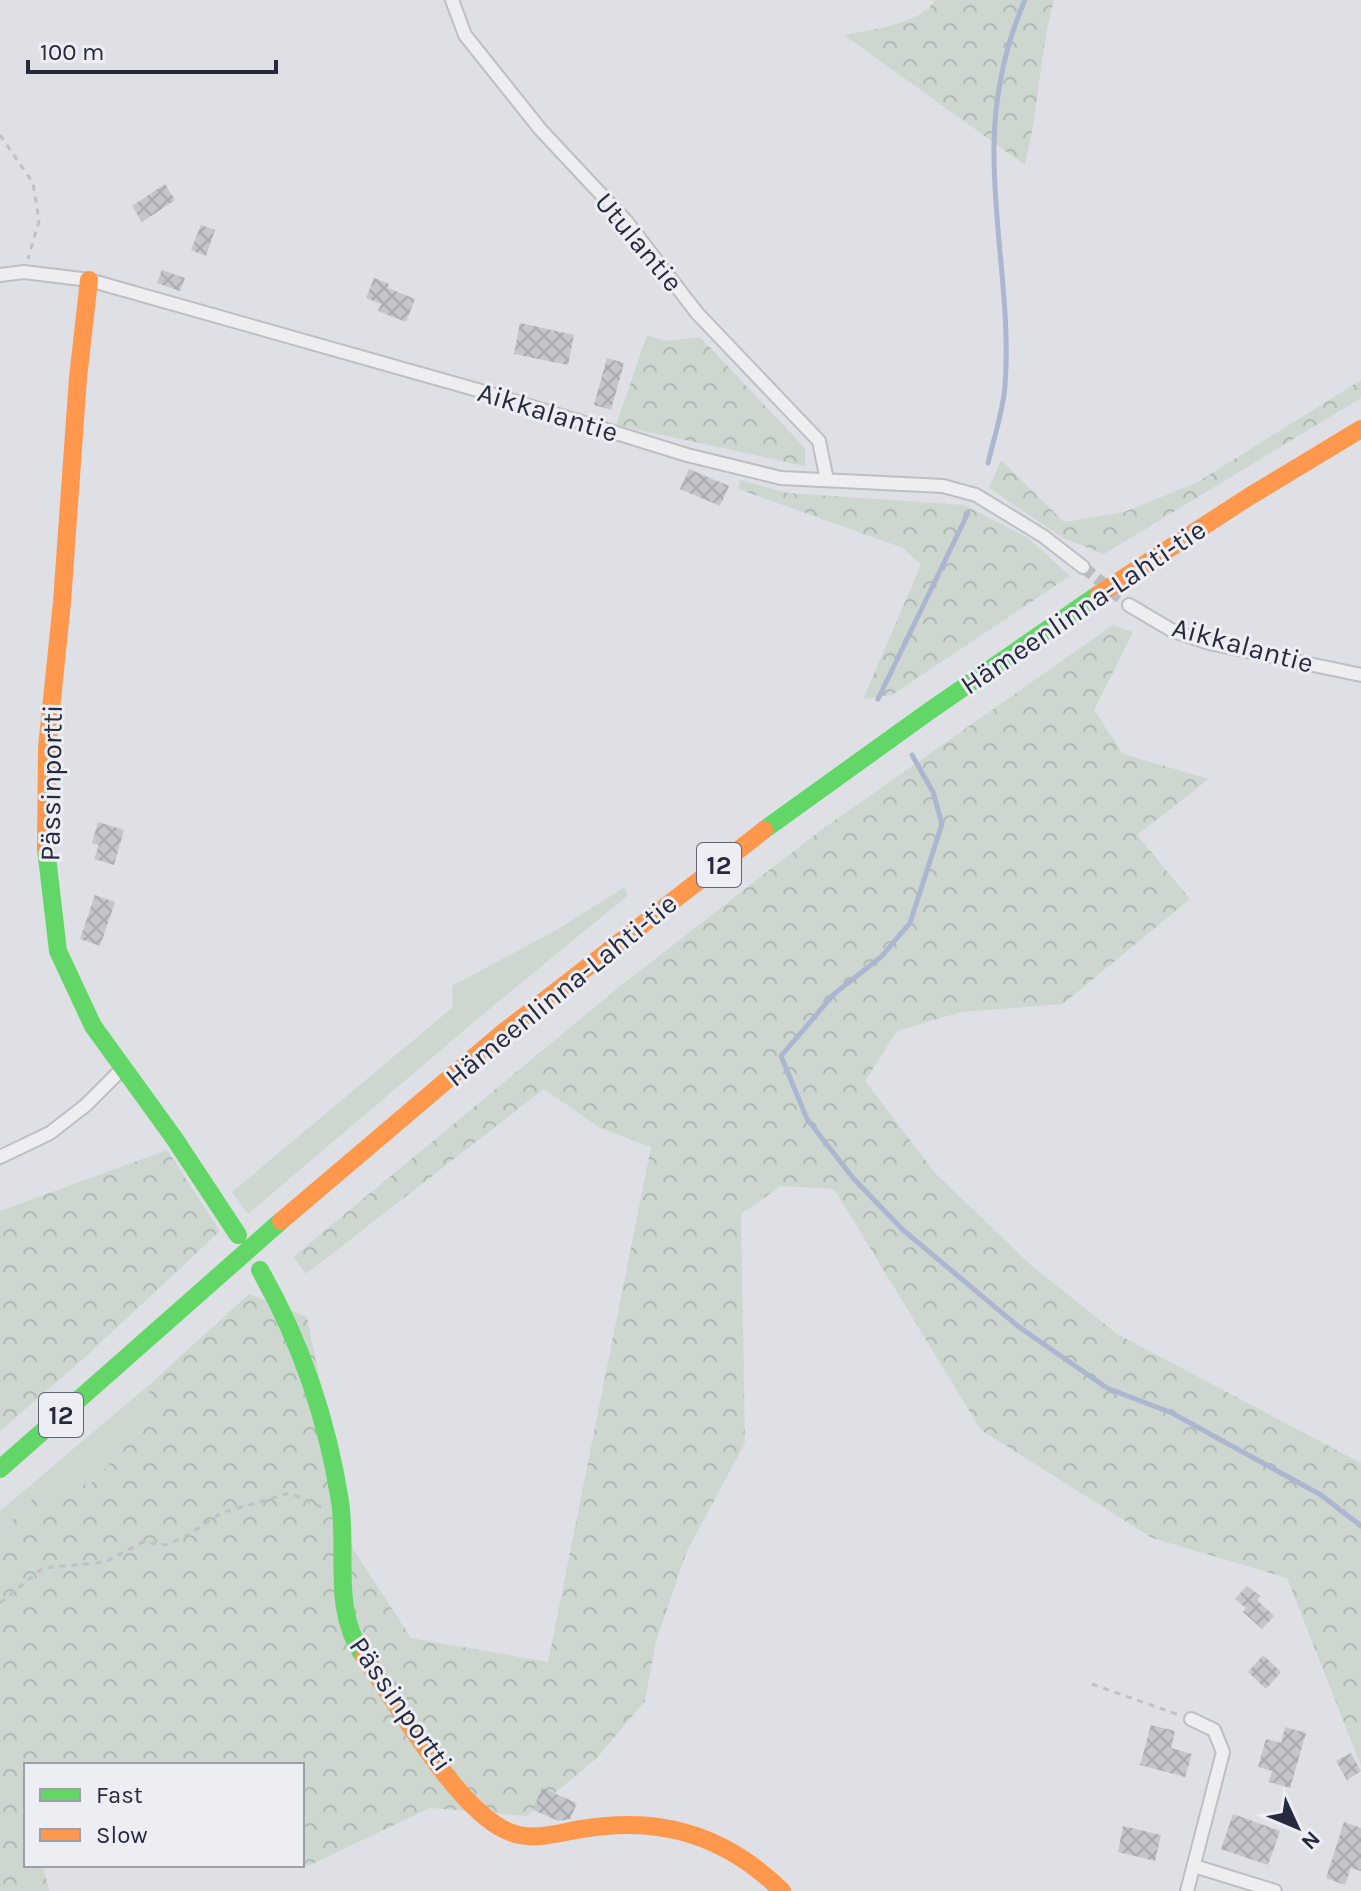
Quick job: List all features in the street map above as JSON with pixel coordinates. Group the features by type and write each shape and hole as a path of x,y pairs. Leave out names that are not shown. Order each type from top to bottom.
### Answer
{"main road":[{"name":"Pässinportti","path":"89,280 47,748 46,852 58,951 93,1026 174,1138 238,1235"},
{"name":"Hämeenlinna-Lahti-tie","path":"0,1469 364,1150 518,1022 757,835 1016,650 1153,557 1361,429"},
{"name":"Pässinportti","path":"260,1270 289,1322 314,1392 341,1516 343,1595 352,1638 406,1717 485,1818 511,1833 535,1838 583,1828 636,1823 690,1832 733,1849 765,1871 782,1891"}],"street":[{"name":"Utulantie","path":"452,0 465,35 540,129 626,221 697,313 819,441 827,480"},
{"name":"Aikkalantie","path":"0,275 24,272 89,280 481,391 687,455 781,478 943,486 976,495 1043,536 1083,567"},
{"name":"Aikkalantie","path":"1129,605 1173,631 1209,643 1361,675"},
{"path":"0,1157 50,1133 86,1105 123,1068"},
{"path":"1187,1891 1223,1752 1214,1730 1191,1719"},
{"path":"1194,1866 1275,1891"}],"path":[{"path":"0,135 33,183 39,221 24,272"},
{"path":"0,1603 43,1568 105,1562 143,1542 166,1545 188,1535 221,1513 290,1493 341,1516"},
{"path":"1092,1684 1191,1719"}],"green space":[{"path":"935,0 1054,0 1025,165 844,35 907,20 919,15"},
{"path":"647,335 665,341 700,337 805,448 805,466 616,425"},
{"path":"1361,380 1361,398 1104,554 1063,538 989,488 1001,460 1064,522 1124,512 1196,483"},
{"path":"740,480 788,493 964,505 1027,537 1070,576 892,695 863,699 921,565 903,548 738,489"},
{"path":"1113,625 1133,632 1094,710 1123,754 1209,779 1137,835 1190,899 1063,1004 961,1012 897,1031 865,1081 935,1173 1032,1266 1117,1334 1361,1463 1361,1766 1287,1578 1152,1538 981,1430 834,1189 781,1186 741,1214 745,1443 687,1551 656,1641 645,1701 597,1758 527,1816 430,1808 308,1866 304,1865 304,1763 24,1763 24,1867 43,1867 50,1891 0,1891 0,1533 40,1491 90,1484 146,1425 150,1384 249,1294 307,1317 353,1549 411,1638 548,1662 651,1147 600,1128 544,1089 306,1274 293,1257 619,987 821,830"},
{"path":"625,887 627,896 248,1214 232,1192 453,1007 452,986 558,929"},
{"path":"167,1150 220,1231 81,1361 0,1431 0,1211"},
{"path":"150,1384 146,1425 90,1484 40,1491 0,1532 0,1511"}],"building":[{"path":"165,184 175,200 142,222 132,206"},
{"path":"201,225 215,230 206,256 191,250"},
{"path":"162,270 185,278 180,291 157,283"},
{"path":"374,278 389,284 388,288 415,299 406,322 378,311 381,304 366,298"},
{"path":"520,323 574,335 568,365 514,354"},
{"path":"607,358 624,363 611,410 594,405"},
{"path":"689,469 729,486 720,506 680,489"},
{"path":"98,822 124,830 114,865 94,859 99,845 92,843"},
{"path":"95,895 115,902 100,946 80,939"},
{"path":"1247,1586 1260,1596 1257,1600 1274,1616 1262,1629 1243,1612 1246,1608 1235,1599"},
{"path":"1263,1655 1281,1672 1266,1689 1248,1672"},
{"path":"1151,1725 1175,1731 1171,1748 1192,1754 1185,1777 1140,1765"},
{"path":"1285,1727 1306,1733 1290,1788 1269,1782 1272,1771 1258,1767 1266,1739 1281,1743"},
{"path":"1351,1753 1361,1771 1347,1780 1336,1761"},
{"path":"542,1788 577,1803 570,1819 559,1821 533,1810"},
{"path":"1233,1814 1280,1831 1268,1865 1221,1849"},
{"path":"1344,1822 1361,1828 1361,1871 1351,1868 1345,1885 1326,1878"},
{"path":"1123,1826 1161,1835 1155,1861 1118,1852"}],"waterway":[{"path":"988,463 1002,405 1006,356 994,178 995,129 1006,54 1025,0"},
{"path":"878,699 968,513"},
{"path":"912,755 933,792 942,824 910,923 881,957 834,994 781,1056 807,1119 853,1178 903,1230 1019,1327 1107,1388 1172,1413 1321,1495 1361,1526"}],"tunnel":[{"path":"1083,567 1129,605"}],"traffic: fast":[{"path":"764,830 1099,594"},
{"path":"46,848 58,951 93,1026 174,1138 238,1235"},
{"path":"0,1469 281,1221"},
{"path":"260,1270 300,1353 328,1440 340,1501 347,1620 364,1657"}],"traffic: slow":[{"path":"46,848 47,748 89,280"},
{"path":"1099,594 1250,496 1361,429"},
{"path":"281,1221 500,1035 764,830"},
{"path":"364,1657 447,1777 486,1818 505,1830 524,1836 543,1836 611,1826 665,1828 714,1843 738,1856 782,1891"}]}
